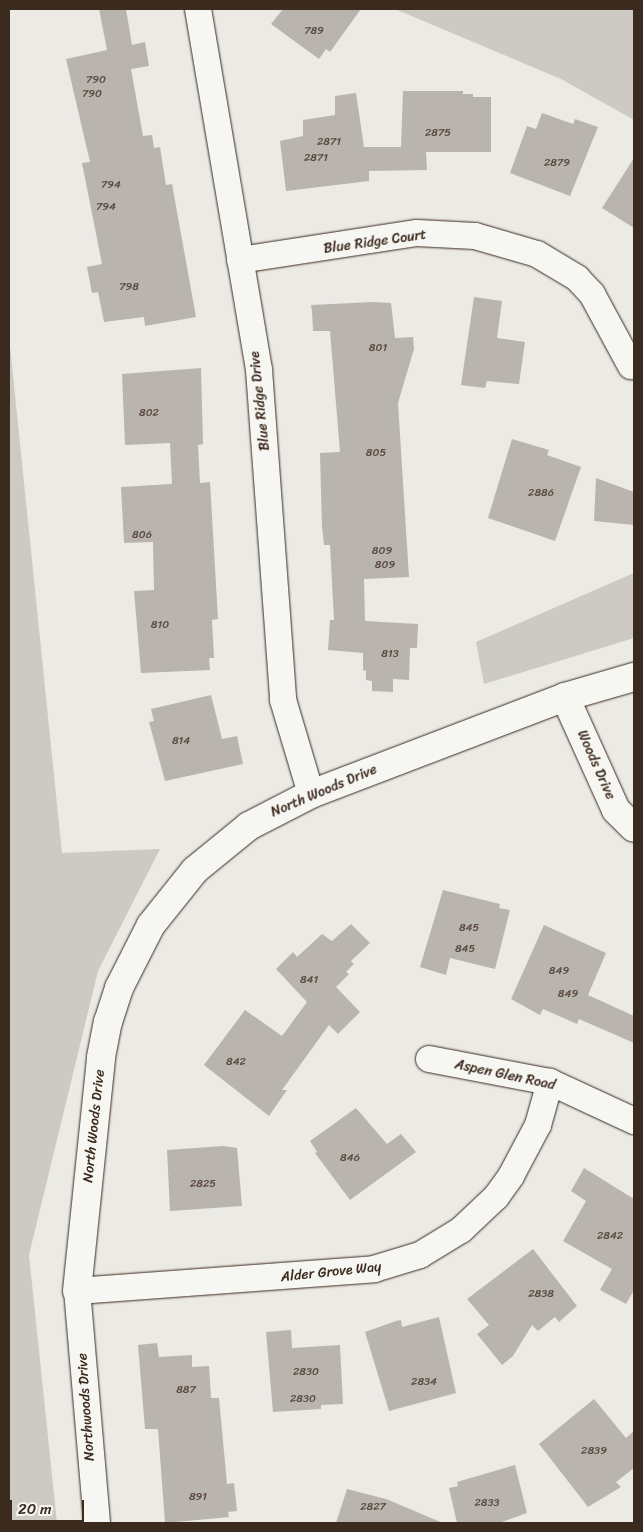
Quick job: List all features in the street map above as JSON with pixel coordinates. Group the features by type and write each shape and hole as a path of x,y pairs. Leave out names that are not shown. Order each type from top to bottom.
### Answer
{"street":[{"name":"Blue Ridge Drive","path":"198,9 259,370 283,700 311,794"},
{"name":"Blue Ridge Court","path":"240,260 417,233 475,236 537,254 577,278 592,294 631,366"},
{"name":"North Woods Drive","path":"77,1291 102,1057 108,1022 134,956 172,896 221,846 272,812 311,794 564,697 634,677"},
{"name":"Woods Drive","path":"564,697 616,810 634,828"},
{"name":"Aspen Glen Road","path":"429,1060 550,1082 634,1121"},
{"name":"Alder Grove Way","path":"77,1291 374,1269 420,1254 461,1230 496,1196 511,1176 538,1125 550,1082"},
{"name":"Northwoods Drive","path":"77,1291 97,1523"}],"shaded area":[{"path":"395,9 634,9 634,120 561,79"},
{"path":"9,336 62,853 160,849 98,971 29,1255 57,1523 9,1523"},
{"path":"634,573 634,638 484,684 476,642"}],"building":[{"path":"99,9 126,9 132,45 145,42 149,66 131,69 143,136 152,135 154,148 160,147 166,185 172,184 196,317 145,326 144,317 104,322 98,292 92,293 87,267 102,264 82,163 90,162 66,59 107,50"},
{"path":"283,9 361,9 330,52 326,49 319,59 271,24"},
{"path":"403,91 463,91 463,94 473,94 473,97 491,97 491,152 426,152 427,170 369,171 369,181 286,191 280,141 303,136 303,120 335,115 335,96 356,93 364,147 401,147"},
{"path":"542,113 573,124 575,119 598,127 570,196 510,173 527,126 536,129"},
{"path":"634,158 634,228 602,208"},
{"path":"474,297 502,301 497,338 525,342 519,384 487,381 485,388 461,385"},
{"path":"391,303 395,338 413,337 414,349 398,403 409,577 364,579 365,621 418,624 417,648 410,648 409,680 393,679 393,692 372,691 372,681 366,680 366,671 363,670 363,653 328,650 330,620 334,620 330,545 324,545 322,526 320,453 340,452 330,331 313,331 311,305"},
{"path":"201,368 203,444 198,445 200,483 210,482 218,619 212,620 214,658 209,658 210,670 141,673 134,591 154,590 153,542 124,543 121,487 172,484 170,443 125,445 122,374"},
{"path":"512,439 549,450 547,455 581,467 555,541 488,518"},
{"path":"596,478 634,492 634,525 594,521"},
{"path":"211,695 222,739 237,736 243,764 165,781 149,722 154,721 151,709"},
{"path":"443,890 500,904 499,908 510,910 495,969 450,958 446,975 420,967"},
{"path":"351,924 370,943 351,961 354,964 346,972 349,974 336,987 360,1012 338,1034 329,1025 282,1090 287,1090 269,1116 204,1065 245,1010 282,1036 307,1002 276,969 293,952 297,957 322,934 332,941"},
{"path":"544,925 606,953 588,995 634,1016 634,1043 579,1019 577,1024 543,1009 540,1015 511,999"},
{"path":"356,1108 387,1144 401,1134 416,1152 350,1200 315,1153 317,1152 310,1141"},
{"path":"223,1146 237,1148 242,1206 170,1211 167,1150"},
{"path":"584,1168 634,1199 634,1290 626,1304 600,1290 612,1269 563,1241 586,1201 571,1191"},
{"path":"533,1249 577,1306 559,1322 555,1317 538,1331 532,1325 513,1356 502,1365 477,1334 489,1325 467,1299"},
{"path":"439,1317 456,1393 389,1411 365,1332 396,1321 401,1320 402,1327"},
{"path":"291,1330 292,1348 340,1345 343,1404 321,1405 321,1409 273,1412 266,1332"},
{"path":"157,1343 159,1357 192,1355 192,1367 209,1366 211,1398 219,1398 227,1484 234,1483 237,1511 228,1512 229,1517 165,1523 158,1429 145,1429 138,1345"},
{"path":"594,1399 626,1438 634,1431 634,1468 616,1482 621,1487 588,1507 539,1444"},
{"path":"515,1465 527,1513 499,1523 457,1523 449,1488 458,1486 457,1482"},
{"path":"347,1489 386,1499 443,1523 336,1523"}]}
